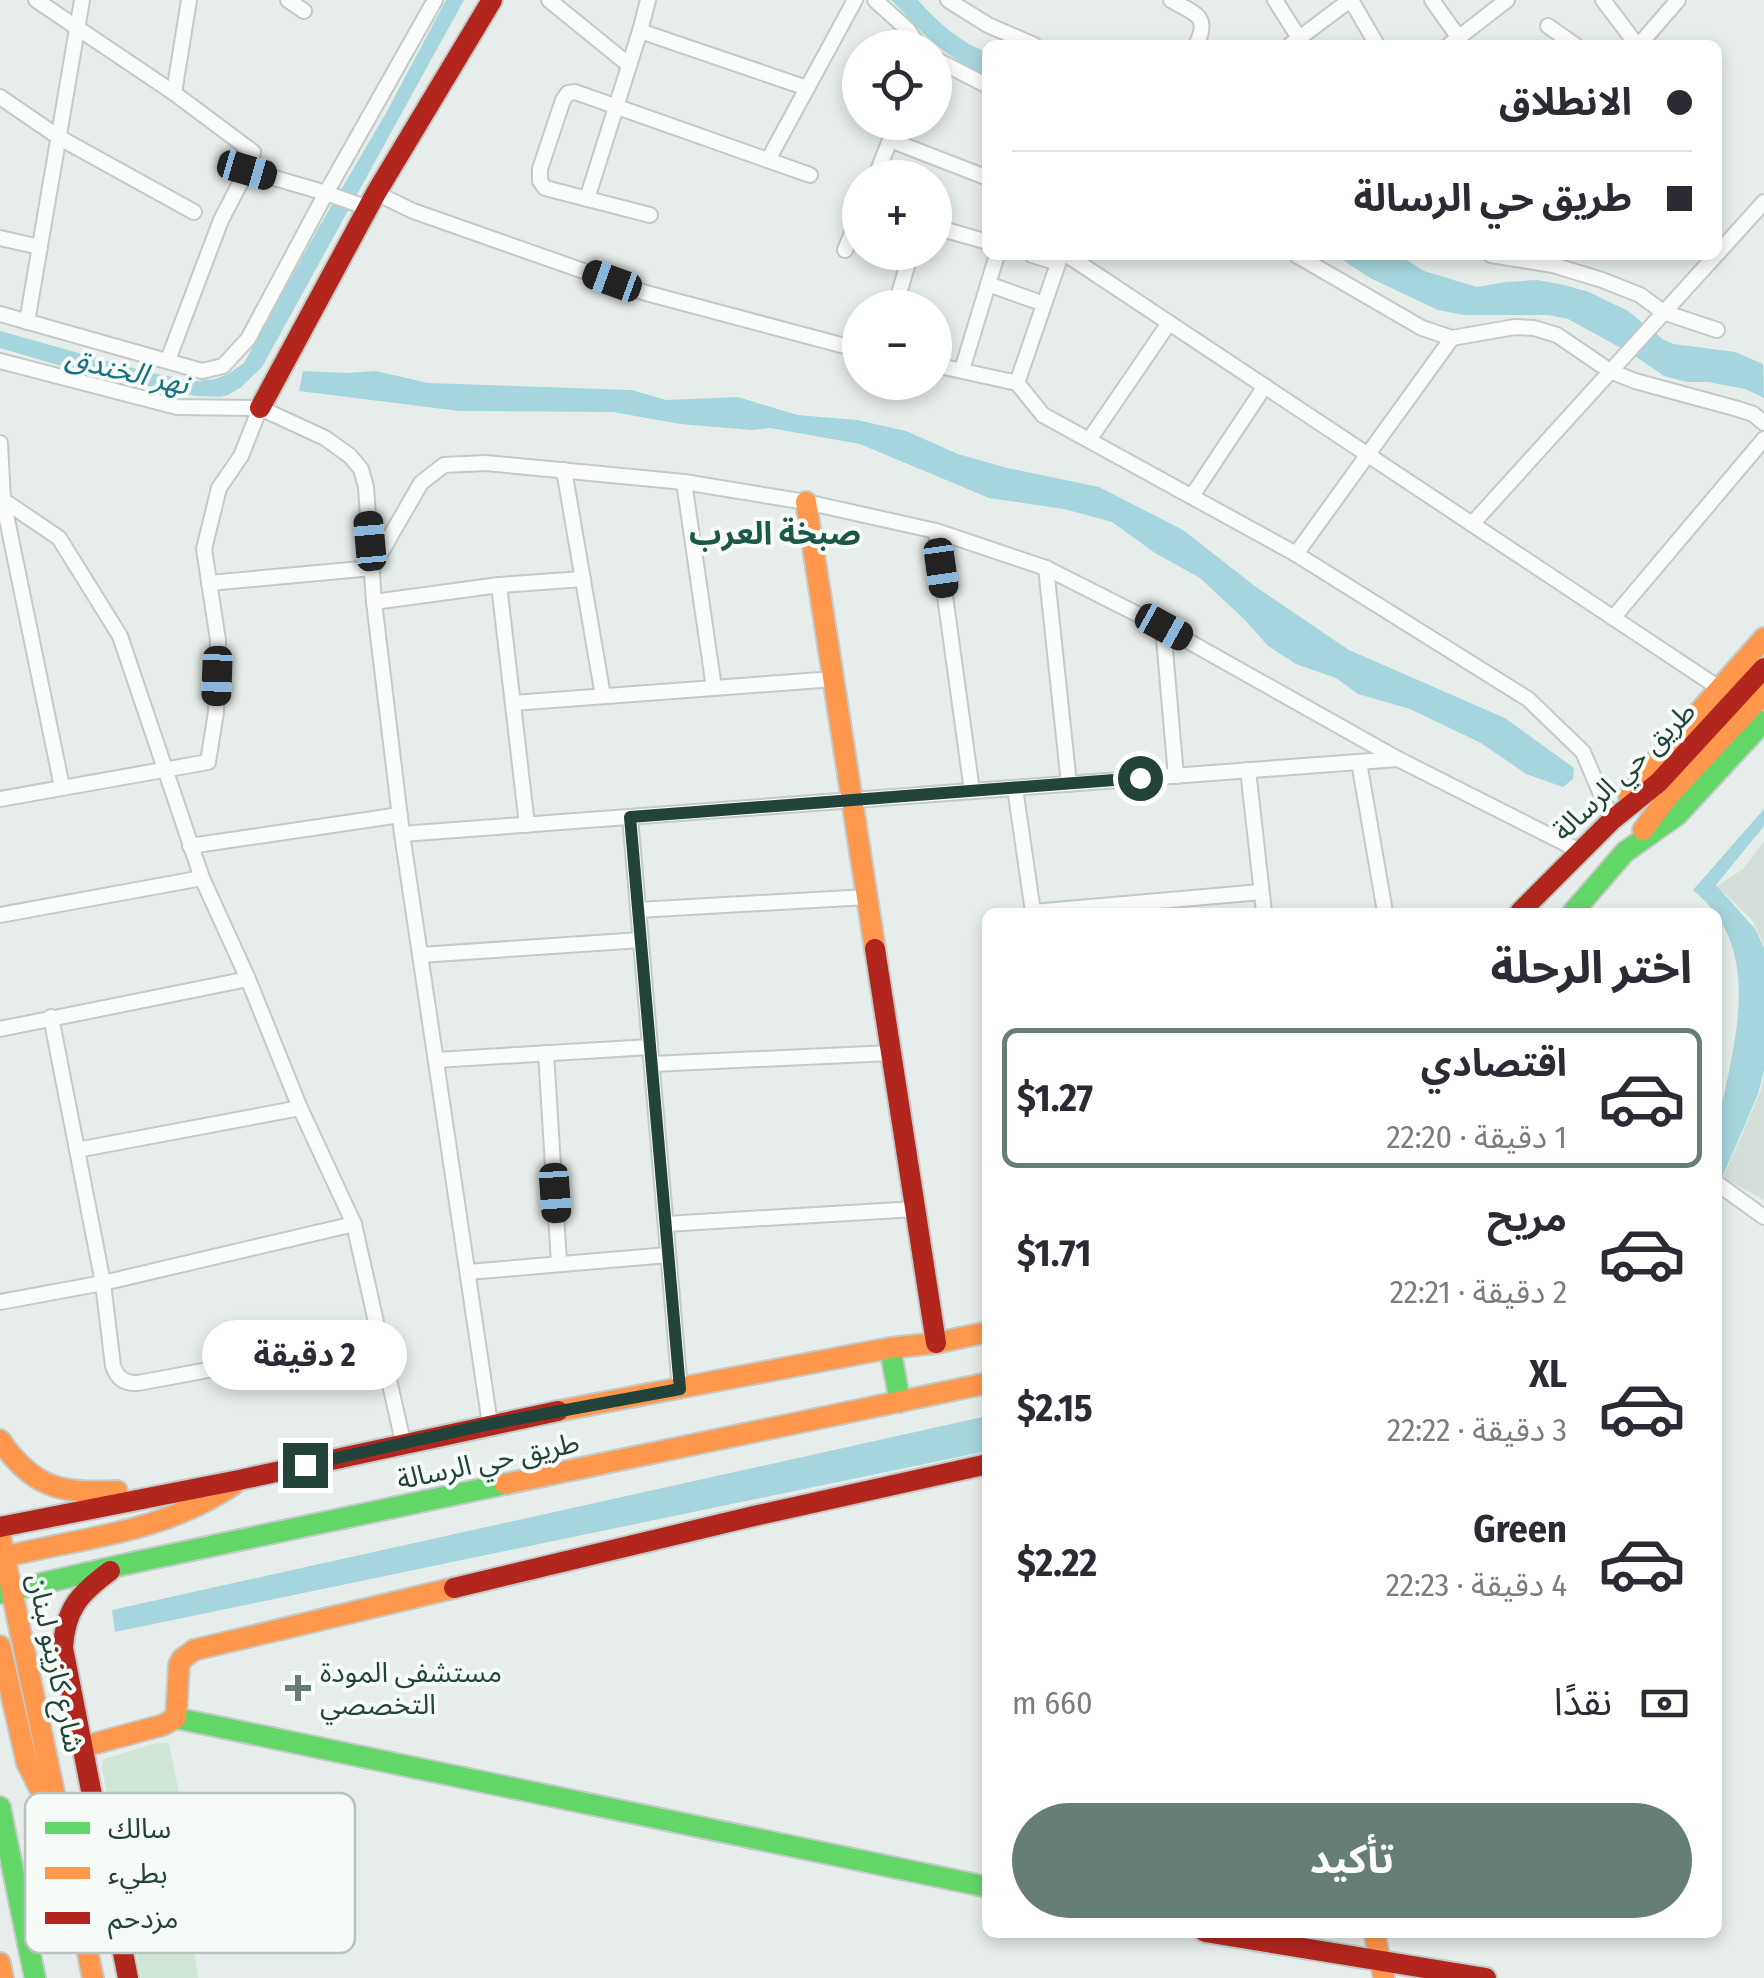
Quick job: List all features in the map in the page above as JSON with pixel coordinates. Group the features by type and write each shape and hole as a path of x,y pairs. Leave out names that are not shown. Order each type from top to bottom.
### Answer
{"main road":[{"path":"260,408 368,202 492,0"},
{"path":"806,502 936,1343"},
{"path":"1612,820 1648,770 1764,638"},
{"name":"طريق حي الرسالة","path":"1524,908 1612,820 1659,782 1764,668"},
{"name":"طريق حي الرسالة","path":"1576,908 1669,796 1764,694"},
{"name":"طريق حي الرسالة","path":"1625,852 1677,815 1764,721"},
{"name":"طريق حي الرسالة","path":"0,1527 239,1480 490,1424 982,1333"},
{"path":"890,1348 900,1402"},
{"name":"طريق حي الرسالة","path":"4,1588 982,1384"},
{"path":"0,1440 26,1474 54,1488 83,1494 165,1494"},
{"path":"176,1718 180,1706 177,1669 180,1660 194,1650 982,1465"},
{"path":"3,1557 181,1516 239,1480"},
{"name":"شارع كازينو لبنان","path":"0,1535 4,1588 54,1793"},
{"path":"91,1793 63,1648 64,1623 80,1595 116,1566"},
{"path":"0,1646 27,1762 43,1793"},
{"path":"82,1747 176,1718 982,1886"},
{"path":"0,1807 25,1929"},
{"path":"1232,1938 1382,1970 1486,1978"},
{"path":"1375,1938 1382,1970"},
{"path":"30,1953 35,1978"},
{"name":"شارع كازينو لبنان","path":"88,1953 93,1978"},
{"path":"123,1953 128,1978"},
{"path":"0,1963 3,1978"}],"street":[{"path":"36,0 174,93 253,152 168,360"},
{"path":"27,322 82,0"},
{"path":"174,93 190,0"},
{"path":"288,0 304,11"},
{"path":"0,314 202,371 223,366 248,339 435,0"},
{"path":"548,0 628,66"},
{"path":"587,199 648,0"},
{"path":"768,160 855,0"},
{"path":"875,0 908,30"},
{"path":"948,0 988,25 1022,40"},
{"path":"1171,0 1203,22 1198,40"},
{"path":"1275,0 1293,40"},
{"path":"1297,40 1351,0 1375,40"},
{"path":"1432,0 1453,40"},
{"path":"1455,40 1508,0"},
{"path":"1603,0 1634,40"},
{"path":"1642,40 1678,0"},
{"path":"1548,26 1568,40"},
{"path":"640,31 806,88"},
{"path":"952,68 982,83"},
{"path":"650,215 545,188 540,169 568,93 576,92 810,175"},
{"path":"0,96 60,138 194,212"},
{"path":"882,160 890,140 982,176"},
{"path":"247,170 328,194 413,211 646,293 842,345"},
{"path":"1722,248 1764,202"},
{"path":"952,232 982,240"},
{"path":"0,238 40,247"},
{"path":"962,370 995,260"},
{"path":"1017,383 1061,260"},
{"path":"1065,260 1169,323 1719,688"},
{"path":"1305,260 1422,328 1452,338 1515,327 1557,334 1610,370 1635,381 1738,409 1764,423"},
{"path":"1525,260 1553,264 1640,296 1659,317 1717,330"},
{"path":"1472,524 1711,260"},
{"path":"988,284 1044,304"},
{"path":"1089,440 1169,323"},
{"path":"1296,554 1452,338"},
{"path":"0,361 177,407 260,408 326,438 361,469 402,834 490,1424"},
{"path":"952,368 1017,383 1044,415 1296,554 1528,699 1583,752 1612,820"},
{"path":"1192,496 1264,386"},
{"path":"0,800 208,762 216,712 218,640 204,550 219,488 240,456 260,408"},
{"path":"1613,618 1764,439"},
{"path":"0,444 3,500 62,787"},
{"path":"372,568 421,484 444,465 486,463 684,482 806,502 936,531 1046,568 1164,627 1398,759 1580,851"},
{"path":"564,470 603,696"},
{"path":"684,482 714,688"},
{"path":"3,500 59,538 120,636 202,878 354,1224 403,1442"},
{"path":"936,531 972,791"},
{"path":"209,583 372,568"},
{"path":"1046,568 1069,784"},
{"path":"374,602 499,585 583,579"},
{"path":"499,585 527,824"},
{"path":"1164,627 1176,776"},
{"path":"513,703 834,679"},
{"path":"402,834 1398,759"},
{"path":"1359,762 1384,908"},
{"path":"1248,770 1263,908"},
{"path":"1016,788 1032,908"},
{"path":"190,846 400,815"},
{"path":"630,817 680,1389"},
{"path":"0,915 202,878"},
{"path":"1079,908 1261,892"},
{"path":"638,910 868,898"},
{"path":"420,955 641,940"},
{"path":"0,1029 248,979"},
{"path":"51,1018 103,1283 113,1366 122,1380 132,1383 380,1338"},
{"path":"436,1060 650,1046"},
{"path":"652,1064 891,1052"},
{"path":"546,1053 559,1262"},
{"path":"77,1150 300,1108"},
{"path":"1722,1188 1764,1216"},
{"path":"666,1224 916,1208"},
{"path":"0,1302 103,1283 354,1224"},
{"path":"468,1272 668,1254"}],"shaded area":[{"path":"1764,841 1764,945 1753,921 1717,886 1743,869"},
{"path":"1764,1075 1764,1200 1723,1178"}],"green space":[{"path":"169,1743 179,1793 107,1793 104,1759"},
{"path":"136,1953 194,1953 198,1978 141,1978"}],"water":[{"name":"نهر الخندق","path":"446,0 464,0 262,367 240,388 220,397 195,396 78,371 0,348 0,331 147,372 198,381 228,374 244,363"},
{"path":"891,0 918,0 949,30 920,30"},
{"path":"952,32 982,50 982,73 952,56"},
{"path":"1343,260 1407,260 1424,271 1477,287 1537,280 1589,292 1628,311 1664,340 1735,352 1763,364 1764,398 1745,389 1664,376 1568,319 1548,315 1464,315 1438,310 1370,278"},
{"path":"303,371 376,371 428,383 632,390 666,400 738,397 797,415 857,420 906,431 958,454 1099,487 1183,530 1256,587 1349,650 1505,718 1574,768 1573,779 1563,787 1526,774 1481,743 1410,709 1358,694 1336,678 1296,664 1268,646 1200,578 1155,553 1112,522 1064,509 989,498 860,444 770,428 680,424 613,412 459,411 299,391"},
{"path":"1764,809 1764,826 1716,885 1756,930 1764,948 1764,1070 1758,1094 1722,1178 1722,1103 1736,1032 1738,980 1735,955 1722,925 1722,908 1711,908 1693,890"},
{"path":"982,1417 982,1452 115,1632 112,1610"}],"traffic: fast":[{"path":"1576,908 1625,852 1677,815 1764,721"},
{"path":"890,1348 900,1402"},
{"path":"0,1593 505,1484"},
{"path":"176,1718 982,1886"},
{"path":"0,1807 25,1929"},
{"path":"30,1953 35,1978"}],"traffic: slow":[{"path":"806,502 875,949"},
{"path":"1629,797 1764,638"},
{"path":"1643,830 1669,795 1764,694"},
{"path":"558,1411 982,1333"},
{"path":"505,1484 982,1384"},
{"path":"0,1440 24,1469 50,1485 80,1491 117,1491"},
{"path":"0,1558 149,1524 233,1485"},
{"path":"0,1535 54,1793"},
{"path":"82,1747 176,1718 179,1665 194,1650 454,1588"},
{"path":"0,1646 27,1763 43,1793"},
{"path":"1375,1938 1384,1978"},
{"path":"88,1953 93,1978"},
{"path":"0,1963 3,1978"}],"traffic: jam":[{"path":"260,408 376,193 492,0"},
{"path":"1524,908 1612,820 1659,782 1764,668"},
{"path":"875,949 936,1343"},
{"path":"0,1527 558,1411"},
{"path":"454,1588 982,1465"},
{"path":"92,1793 63,1648 64,1634 76,1603 110,1571"},
{"path":"1242,1938 1486,1978"},
{"path":"123,1953 128,1978"}],"place":[{"name":"مستشفى المودة التخصصي","path":"298,1688"}],"district":[{"name":"صبخة العرب","path":"775,533"}],"route":[{"path":"305,1465 490,1424 680,1389 630,817 1140,778"}]}
